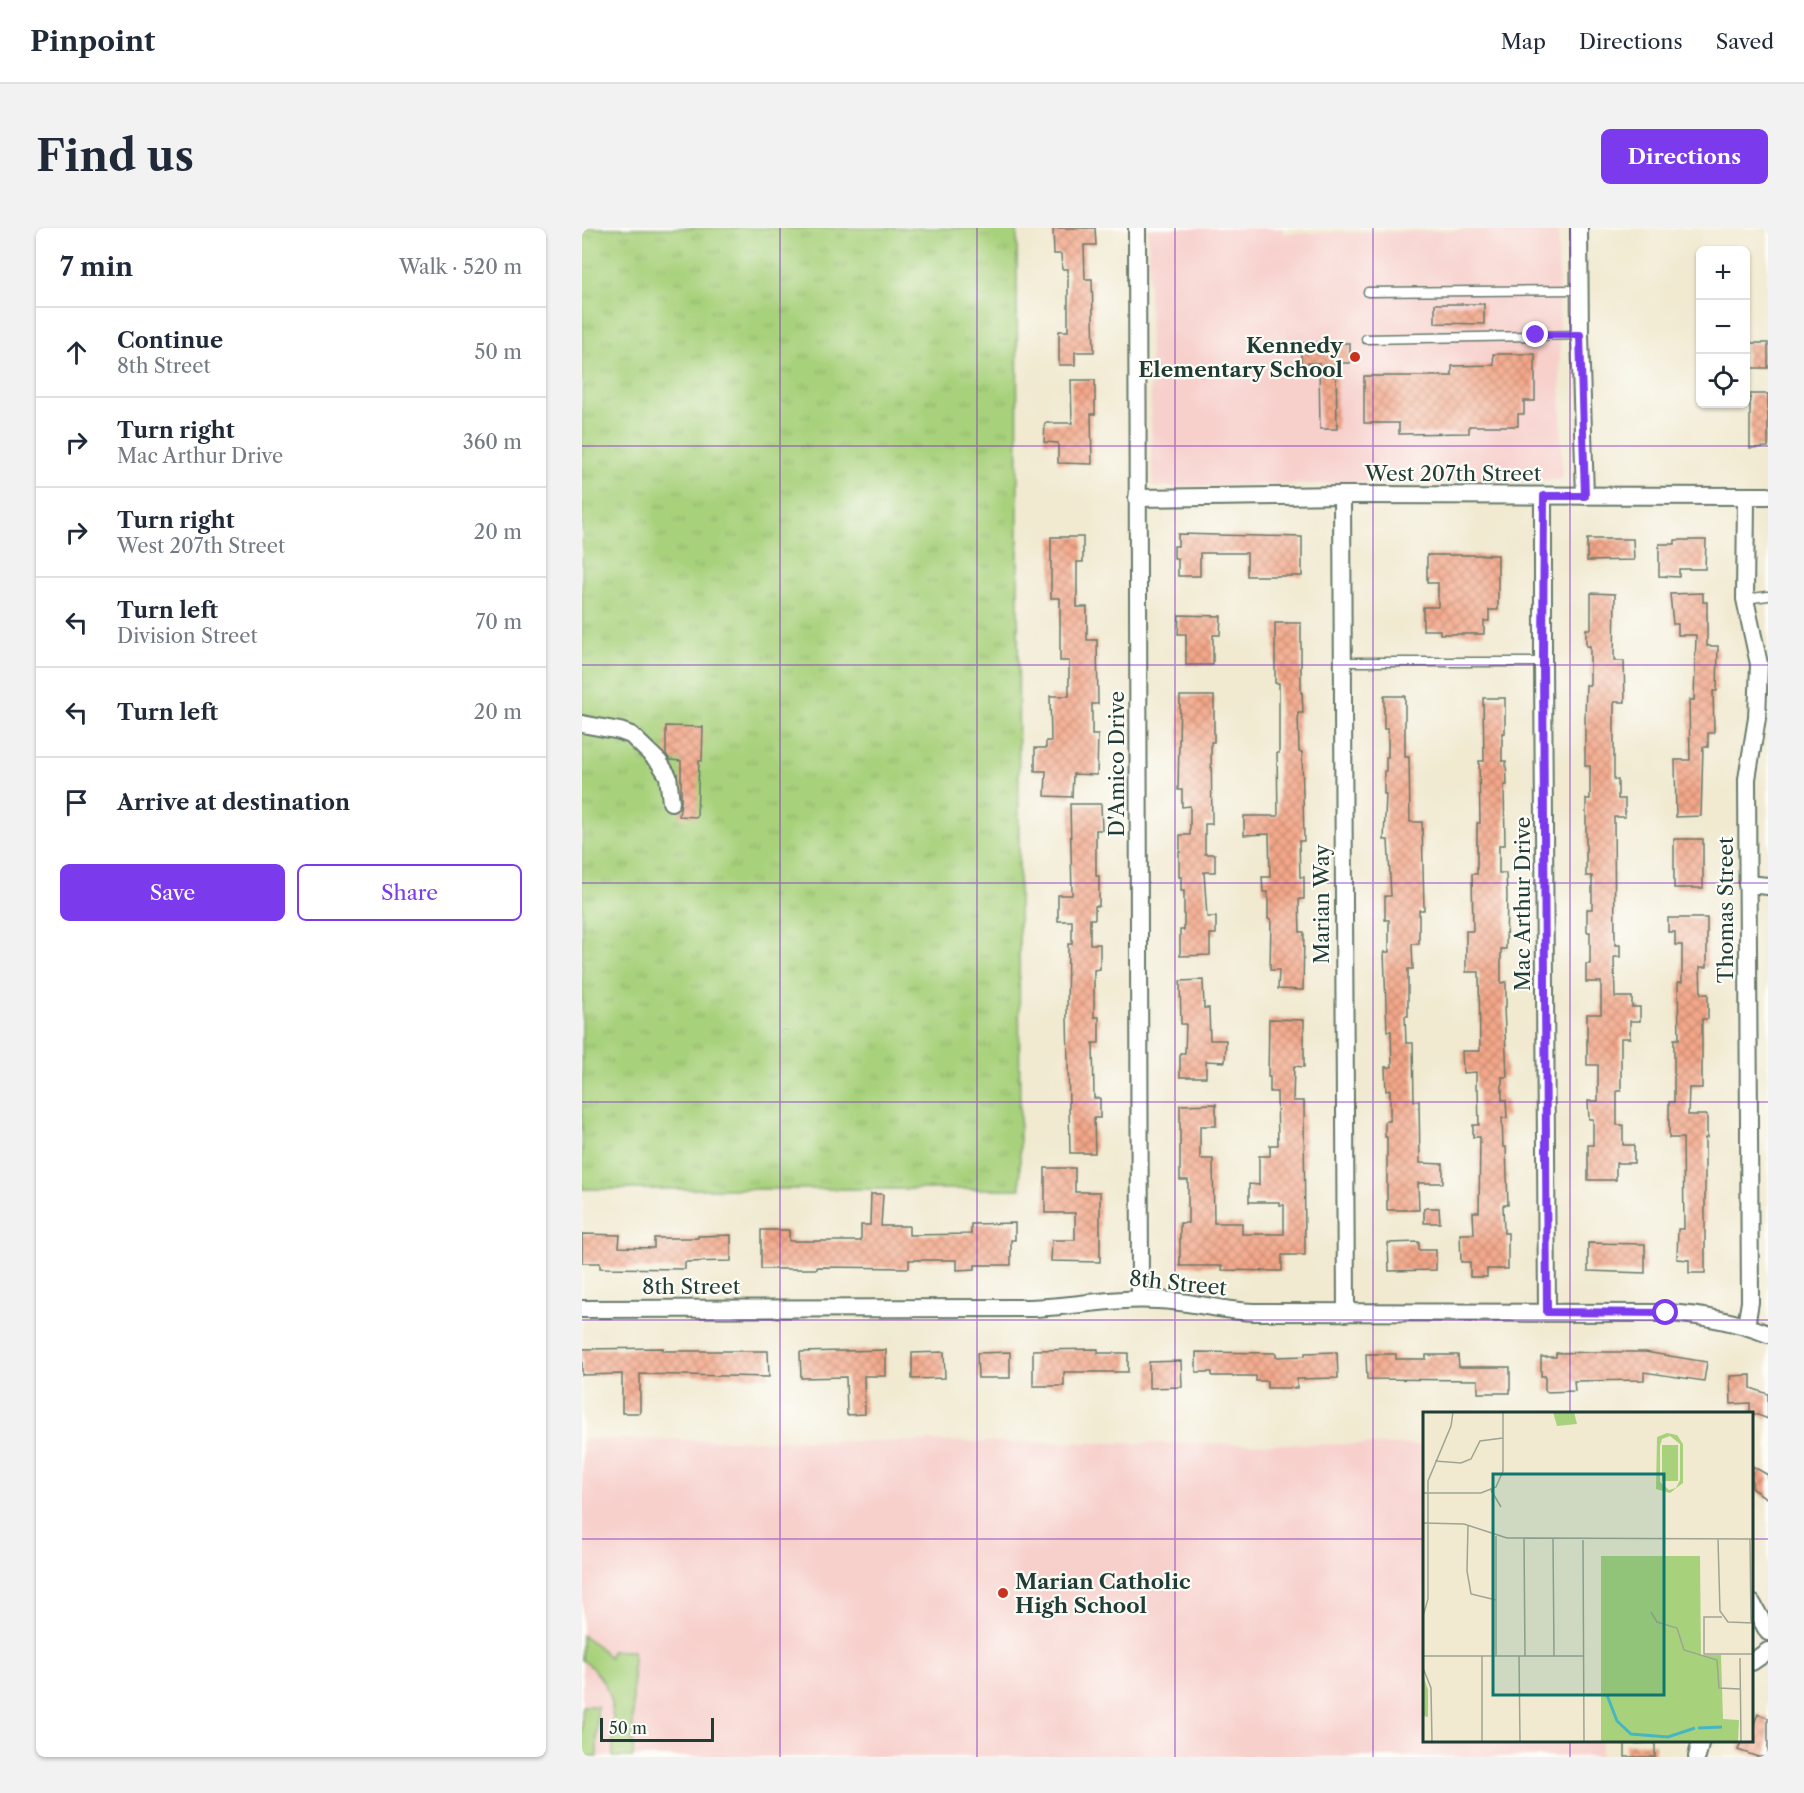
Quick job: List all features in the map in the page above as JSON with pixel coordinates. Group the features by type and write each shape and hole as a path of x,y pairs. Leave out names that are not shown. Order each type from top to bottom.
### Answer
{"street":[{"name":"D'Amico Drive","path":"1137,228 1140,1299"},
{"path":"1579,228 1585,496"},
{"name":"West 207th Street","path":"1137,498 1342,495 1768,496"},
{"name":"Marian Way","path":"1342,495 1346,1313"},
{"name":"Mac Arthur Drive","path":"1544,496 1547,1312"},
{"name":"Thomas Street","path":"1746,496 1745,599 1759,664 1762,718 1747,779 1750,1302 1746,1326"},
{"path":"582,724 631,735 659,762 668,776 671,802"},
{"path":"1747,884 1768,886"},
{"name":"8th Street","path":"582,1309 1029,1308 1093,1301 1140,1299 1176,1301 1230,1311 1666,1313 1707,1317 1746,1326 1768,1334"},
{"path":"1753,1605 1768,1632"},
{"path":"1753,1661 1768,1651"},
{"path":"1697,1757 1701,1742"}],"lane":[{"path":"1368,292 1579,291"},
{"path":"1366,339 1580,335"},
{"path":"1745,599 1768,596"},
{"path":"1342,662 1543,662"}],"shaded area":[{"name":"Kennedy Elementary School","path":"1148,228 1282,228 1283,233 1558,229 1562,480 1152,487"},
{"name":"Marian Catholic High School","path":"582,1439 1423,1445 1423,1742 1601,1742 1601,1757 582,1757"}],"green space":[{"path":"582,228 1017,228 1020,1189 582,1189"},
{"path":"582,1635 610,1658 611,1651 633,1651 633,1757 613,1757 613,1716 608,1691 594,1670 582,1660"},
{"path":"582,1706 597,1706 597,1757 582,1757"}],"building":[{"path":"1053,228 1095,228 1096,245 1084,245 1085,279 1092,279 1094,352 1075,352 1075,365 1059,365 1059,331 1068,331 1068,269 1062,269 1061,254 1054,254"},
{"path":"1435,304 1484,304 1484,324 1435,323"},
{"path":"1301,343 1350,343 1350,363 1336,363 1337,429 1320,429 1319,363 1301,363"},
{"path":"1750,343 1768,343 1768,368 1750,368"},
{"path":"1493,354 1535,354 1535,401 1524,401 1524,414 1518,414 1518,426 1469,426 1469,433 1399,434 1399,423 1364,423 1364,376 1452,376 1452,366 1494,365"},
{"path":"1071,380 1095,380 1095,414 1091,414 1092,464 1058,463 1058,443 1044,442 1045,423 1072,423"},
{"path":"1750,394 1768,394 1768,447 1750,448"},
{"path":"1178,534 1302,537 1302,576 1247,576 1247,553 1200,553 1200,576 1178,576 1178,559 1174,559 1174,546 1178,546"},
{"path":"1051,537 1083,537 1083,562 1077,562 1077,607 1087,607 1087,640 1097,640 1098,704 1092,704 1092,735 1098,735 1097,775 1073,774 1072,797 1045,796 1046,771 1035,771 1035,748 1046,748 1046,741 1051,741 1050,696 1069,696 1069,661 1060,661 1060,598 1051,598"},
{"path":"1587,539 1633,539 1634,560 1587,561"},
{"path":"1675,540 1706,540 1705,569 1679,569 1679,577 1659,576 1659,544 1675,544"},
{"path":"1427,555 1498,555 1498,610 1489,610 1489,621 1484,621 1484,634 1440,634 1440,630 1423,630 1423,607 1438,607 1438,583 1427,583"},
{"path":"1591,593 1615,594 1614,661 1624,661 1625,702 1614,702 1614,780 1618,780 1618,799 1625,799 1625,817 1614,817 1615,945 1620,945 1620,957 1614,957 1615,997 1632,997 1632,1007 1640,1007 1640,1021 1630,1021 1630,1038 1621,1038 1621,1091 1617,1091 1617,1125 1623,1125 1623,1145 1634,1145 1634,1163 1616,1163 1616,1180 1588,1180 1588,1145 1593,1145 1593,1119 1589,1119 1588,1101 1598,1101 1598,1065 1587,1065 1587,1014 1601,1014 1601,982 1586,982 1586,964 1590,964 1587,909 1592,909 1592,876 1586,876 1586,799 1590,799 1590,766 1585,766 1586,685 1590,685 1590,646 1586,646 1586,629 1591,629"},
{"path":"1703,593 1703,602 1707,602 1707,646 1718,646 1717,691 1713,691 1714,733 1708,733 1708,747 1703,747 1701,816 1676,817 1675,760 1690,760 1689,700 1694,700 1696,635 1678,635 1678,624 1673,624 1670,594"},
{"path":"1179,615 1221,616 1220,635 1213,635 1213,665 1186,665 1186,634 1178,634"},
{"path":"1275,623 1301,623 1303,713 1298,713 1299,752 1302,752 1304,841 1299,841 1300,877 1304,877 1304,899 1299,899 1300,932 1304,932 1303,990 1278,989 1279,970 1270,970 1271,919 1268,919 1268,892 1263,892 1262,877 1270,877 1269,834 1244,835 1244,816 1278,816 1279,683 1275,683"},
{"path":"1180,696 1214,696 1214,742 1211,742 1212,824 1205,824 1205,854 1215,854 1215,872 1204,872 1207,917 1216,917 1216,934 1210,934 1210,955 1180,956 1180,930 1184,930 1184,891 1181,891 1181,877 1179,877 1180,835 1190,835 1190,806 1182,807 1182,790 1178,790"},
{"path":"1384,696 1405,696 1405,757 1409,757 1410,822 1422,822 1424,910 1419,910 1419,944 1412,944 1413,969 1408,969 1406,1043 1413,1043 1414,1101 1419,1101 1420,1163 1443,1164 1443,1183 1418,1183 1419,1210 1387,1210 1385,1121 1390,1121 1390,1090 1386,1091 1385,1067 1392,1067 1391,1031 1387,1031 1384,952 1389,952 1389,920 1385,920 1385,896 1391,896 1388,840 1384,840 1386,794 1384,794 1384,771 1386,771 1386,757 1388,757 1388,729 1384,729"},
{"path":"1483,698 1505,698 1502,761 1506,761 1507,785 1504,785 1505,845 1499,845 1499,873 1506,873 1507,896 1506,949 1501,949 1501,983 1506,982 1506,1007 1504,1007 1507,1077 1502,1077 1502,1100 1506,1100 1507,1118 1502,1118 1503,1147 1506,1147 1508,1205 1503,1205 1504,1233 1508,1233 1508,1269 1487,1269 1487,1277 1470,1277 1470,1262 1461,1262 1460,1234 1474,1234 1473,1212 1479,1212 1480,1137 1473,1137 1473,1125 1479,1125 1476,1072 1463,1073 1462,1051 1480,1051 1479,972 1466,972 1466,931 1473,931 1472,874 1477,874 1477,823 1480,823 1479,761 1484,761"},
{"path":"666,726 703,727 697,817 679,816 681,761 670,760 666,754"},
{"path":"1070,804 1101,804 1102,830 1096,830 1096,876 1099,876 1099,906 1095,906 1095,919 1090,919 1090,944 1100,944 1100,969 1094,970 1094,1017 1099,1017 1099,1043 1093,1043 1094,1098 1100,1098 1100,1118 1094,1118 1095,1153 1070,1153 1067,1017 1068,944 1072,944 1072,921 1058,921 1058,895 1072,895"},
{"path":"1674,839 1703,839 1703,888 1674,888"},
{"path":"1668,918 1707,918 1707,967 1700,967 1701,994 1708,994 1708,1019 1702,1019 1702,1088 1689,1088 1688,1115 1707,1115 1705,1273 1689,1273 1689,1260 1677,1259 1678,1229 1684,1229 1683,1138 1669,1138 1669,1102 1674,1102 1674,1039 1679,1039 1678,982 1682,982 1682,945 1675,945 1675,932 1668,932"},
{"path":"1203,980 1204,1008 1209,1008 1210,1040 1226,1040 1225,1062 1206,1061 1206,1077 1180,1077 1180,1053 1185,1053 1186,1024 1181,1024 1180,981"},
{"path":"1269,1019 1304,1020 1304,1067 1294,1066 1293,1101 1304,1101 1305,1255 1282,1255 1282,1271 1222,1270 1222,1266 1180,1266 1180,1223 1188,1223 1188,1180 1180,1180 1180,1105 1216,1104 1216,1126 1200,1126 1200,1159 1213,1159 1214,1223 1242,1223 1242,1234 1284,1234 1284,1205 1279,1205 1279,1202 1249,1202 1249,1184 1259,1185 1259,1156 1270,1156 1270,1145 1278,1145 1277,1092 1270,1092 1270,1077 1268,1077"},
{"path":"1045,1168 1075,1168 1075,1192 1100,1192 1100,1262 1051,1261 1052,1240 1075,1240 1075,1213 1045,1213"},
{"path":"871,1194 883,1194 881,1226 909,1226 909,1235 971,1234 971,1224 1015,1223 1015,1240 1011,1240 1011,1265 975,1265 975,1269 957,1270 957,1260 909,1260 909,1268 761,1269 761,1230 789,1230 789,1241 861,1241 861,1225 870,1225"},
{"path":"1424,1208 1439,1208 1440,1223 1424,1223"},
{"path":"582,1234 620,1235 619,1247 654,1248 654,1238 731,1235 731,1261 685,1262 685,1269 600,1268 600,1263 582,1263"},
{"path":"1419,1242 1419,1250 1436,1250 1436,1270 1389,1271 1388,1243"},
{"path":"1588,1243 1645,1244 1645,1273 1588,1271"},
{"path":"663,1348 663,1351 768,1351 769,1377 640,1374 640,1413 622,1413 622,1374 582,1375 582,1349"},
{"path":"1098,1349 1098,1353 1128,1353 1128,1372 1064,1372 1064,1386 1033,1386 1033,1350"},
{"path":"886,1350 886,1376 864,1376 865,1414 847,1415 846,1377 801,1378 800,1352"},
{"path":"944,1352 945,1378 912,1379 912,1353"},
{"path":"1010,1352 1010,1378 978,1378 977,1353"},
{"path":"1196,1352 1276,1353 1276,1357 1337,1352 1338,1378 1297,1379 1297,1388 1267,1388 1267,1381 1256,1381 1256,1376 1212,1376 1212,1372 1196,1372"},
{"path":"1645,1352 1707,1362 1704,1381 1644,1372 1644,1380 1574,1381 1575,1391 1545,1392 1545,1376 1541,1376 1541,1357 1556,1357 1556,1353"},
{"path":"1366,1354 1396,1354 1396,1359 1426,1359 1426,1355 1458,1355 1459,1367 1510,1367 1510,1393 1478,1393 1478,1380 1367,1379"},
{"path":"1181,1361 1182,1387 1149,1388 1149,1362"},
{"path":"1751,1375 1751,1388 1768,1394 1768,1419 1750,1412 1750,1403 1731,1404 1730,1376"},
{"path":"1753,1467 1768,1475 1768,1499 1753,1490"},
{"path":"1758,1714 1768,1718 1768,1757 1758,1757 1738,1750 1741,1742 1753,1742 1754,1724"},
{"path":"1655,1743 1655,1757 1625,1757 1625,1744"}],"place":[{"name":"Kennedy Elementary School","path":"1355,357"},
{"name":"Marian Catholic High School","path":"1003,1593"}],"route":[{"path":"1536,335 1580,335 1585,496 1544,496 1547,1312 1666,1313"}]}
